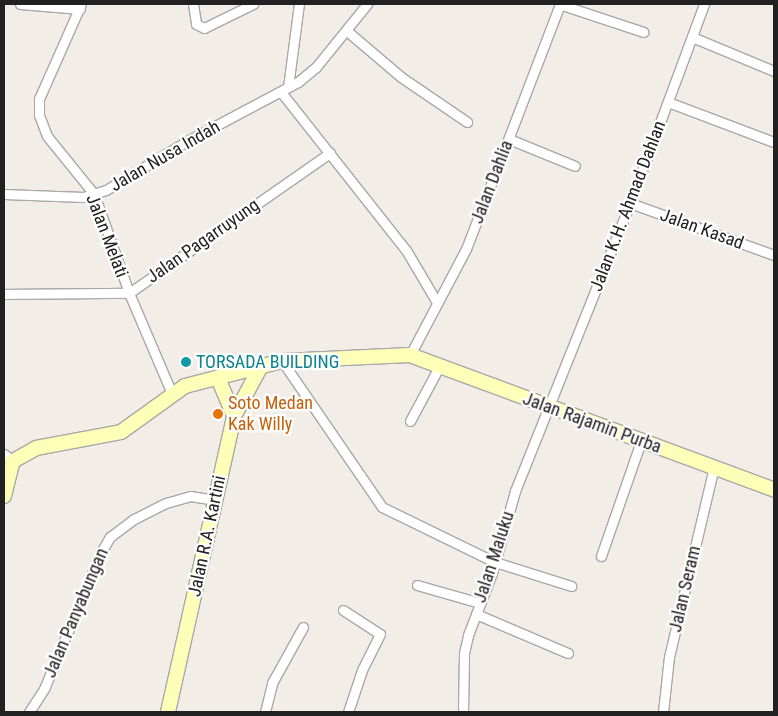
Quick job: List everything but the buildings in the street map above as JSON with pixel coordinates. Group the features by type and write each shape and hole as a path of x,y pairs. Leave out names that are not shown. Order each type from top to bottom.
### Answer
{"street":[{"path":"20,4 81,6"},
{"path":"193,4 196,24 204,28 253,4"},
{"path":"299,4 284,89 330,153 406,250 436,301"},
{"name":"Jalan Nusa Indah","path":"4,194 83,197 106,190 187,141 284,89 316,67 347,31 366,4"},
{"path":"560,4 643,32"},
{"name":"Jalan Dahlia","path":"410,355 436,301 466,249 560,4"},
{"name":"Jalan K.H. Ahmad Dahlan","path":"550,408 630,203 704,4"},
{"name":"Jalan Melati","path":"81,6 39,99 39,115 47,136 94,194 129,293 172,394"},
{"path":"347,31 401,77 467,122"},
{"path":"692,37 774,71"},
{"path":"668,102 774,142"},
{"path":"509,139 575,166"},
{"name":"Jalan Pagarruyung","path":"4,294 129,293 330,153"},
{"name":"Jalan Kasad","path":"630,203 774,255"},
{"path":"4,496 8,457 36,448 121,432 185,386 282,361 410,355"},
{"name":"Jalan Rajamin Purba","path":"410,355 774,490"},
{"path":"282,361 382,507 495,562 571,586"},
{"path":"410,421 440,365"},
{"name":"Jalan R.A. Kartini","path":"168,712 234,416 261,366"},
{"path":"218,378 234,416"},
{"name":"Jalan Maluku","path":"463,712 464,653 495,562 515,491 550,408"},
{"path":"601,556 641,441"},
{"name":"Jalan Seram","path":"664,712 669,657 714,467"},
{"name":"Jalan Panyabungan","path":"29,712 44,689 100,554 110,537 134,519 166,503 190,496 215,500"},
{"path":"417,585 480,603"},
{"path":"343,610 380,634 362,670 348,712"},
{"path":"476,614 568,653"},
{"path":"265,712 272,683 303,627"}],"place":[{"name":"TORSADA BUILDING","path":"186,362"},
{"name":"Soto Medan Kak Willy","path":"218,414"}]}
